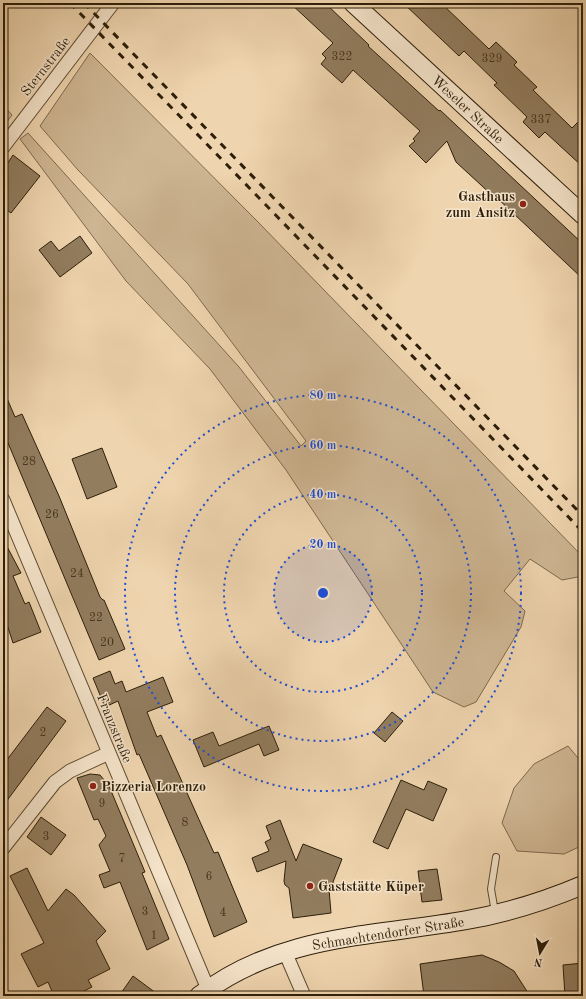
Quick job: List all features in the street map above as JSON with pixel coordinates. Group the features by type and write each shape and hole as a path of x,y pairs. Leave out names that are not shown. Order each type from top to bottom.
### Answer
{"main road":[{"name":"Weseler Straße","path":"353,3 583,215"},
{"name":"Schmachtendorfer Straße","path":"204,992 246,967 316,942 355,935 447,923 496,914 532,905 583,885"}],"street":[{"name":"Sternstraße","path":"3,147 113,3"},
{"name":"Franzstraße","path":"3,500 109,753 204,992"},
{"path":"3,848 55,782 70,771 109,753"},
{"path":"285,952 304,996"}],"lane":[{"path":"496,857 491,889 496,914"}],"shaded area":[{"path":"90,53 259,223 583,557 583,576 562,580 530,559 504,591 525,611 521,627 476,702 464,707 433,692 286,470 210,369 126,281 20,139 28,133 239,367 301,446 306,441 188,284 78,170 40,126"},
{"path":"3,105 12,115 3,127"},
{"path":"568,746 583,764 583,845 564,854 517,851 502,823 514,788 534,764"}],"building":[{"path":"290,3 325,3 369,45 368,46 439,111 440,110 583,244 583,279 495,196 494,197 456,162 447,141 426,163 409,146 415,141 413,139 420,131 353,70 342,83 321,64 326,58 322,54 333,43"},
{"path":"403,3 441,3 489,49 496,42 517,62 514,65 537,87 533,90 572,128 583,117 583,167 545,132 539,138 523,122 527,117 494,85 497,83 464,51 459,56"},
{"path":"13,155 40,176 11,213 3,207 3,170"},
{"path":"80,236 92,253 60,277 39,250 51,241 59,251"},
{"path":"3,389 15,417 22,414 59,496 100,597 104,600 125,649 99,660 3,431"},
{"path":"102,448 117,487 87,499 72,459"},
{"path":"3,539 21,573 13,576 25,604 29,602 41,632 13,643 3,612"},
{"path":"110,671 115,684 122,681 126,692 163,677 173,702 147,712 157,737 161,735 214,853 218,852 247,922 214,937 187,865 139,754 137,755 118,701 105,707 93,678"},
{"path":"47,707 66,721 3,806 3,765"},
{"path":"392,712 403,721 385,742 374,733"},
{"path":"269,726 279,750 264,756 259,744 204,767 193,740 213,732 219,746"},
{"path":"90,774 100,775 109,786 145,872 142,873 169,939 147,950 120,882 104,888 99,875 110,871 99,845 106,836 98,819 94,820 77,778"},
{"path":"401,780 424,790 428,781 447,789 433,821 406,809 388,849 373,842"},
{"path":"41,817 66,835 51,855 27,837"},
{"path":"280,820 296,861 303,844 342,859 333,882 333,889 329,889 331,913 293,918 289,888 285,885 284,881 286,861 257,872 252,858 269,851 265,842 271,839 266,826"},
{"path":"27,868 48,911 66,889 74,895 106,931 96,941 110,969 88,980 92,987 74,996 54,996 48,982 38,987 21,954 44,943 10,876"},
{"path":"437,869 442,900 422,902 418,871"},
{"path":"482,955 499,962 514,971 530,996 424,996 420,964"},
{"path":"583,963 583,996 565,996 563,965"},
{"path":"133,976 160,996 119,996"}],"railway":[{"path":"70,3 583,532"},
{"path":"84,3 583,516"}],"place":[{"name":"Gasthaus zum Ansitz","path":"523,204"},
{"name":"Pizzeria Lorenzo","path":"93,786"},
{"name":"Gaststätte Küper","path":"310,886"}]}
